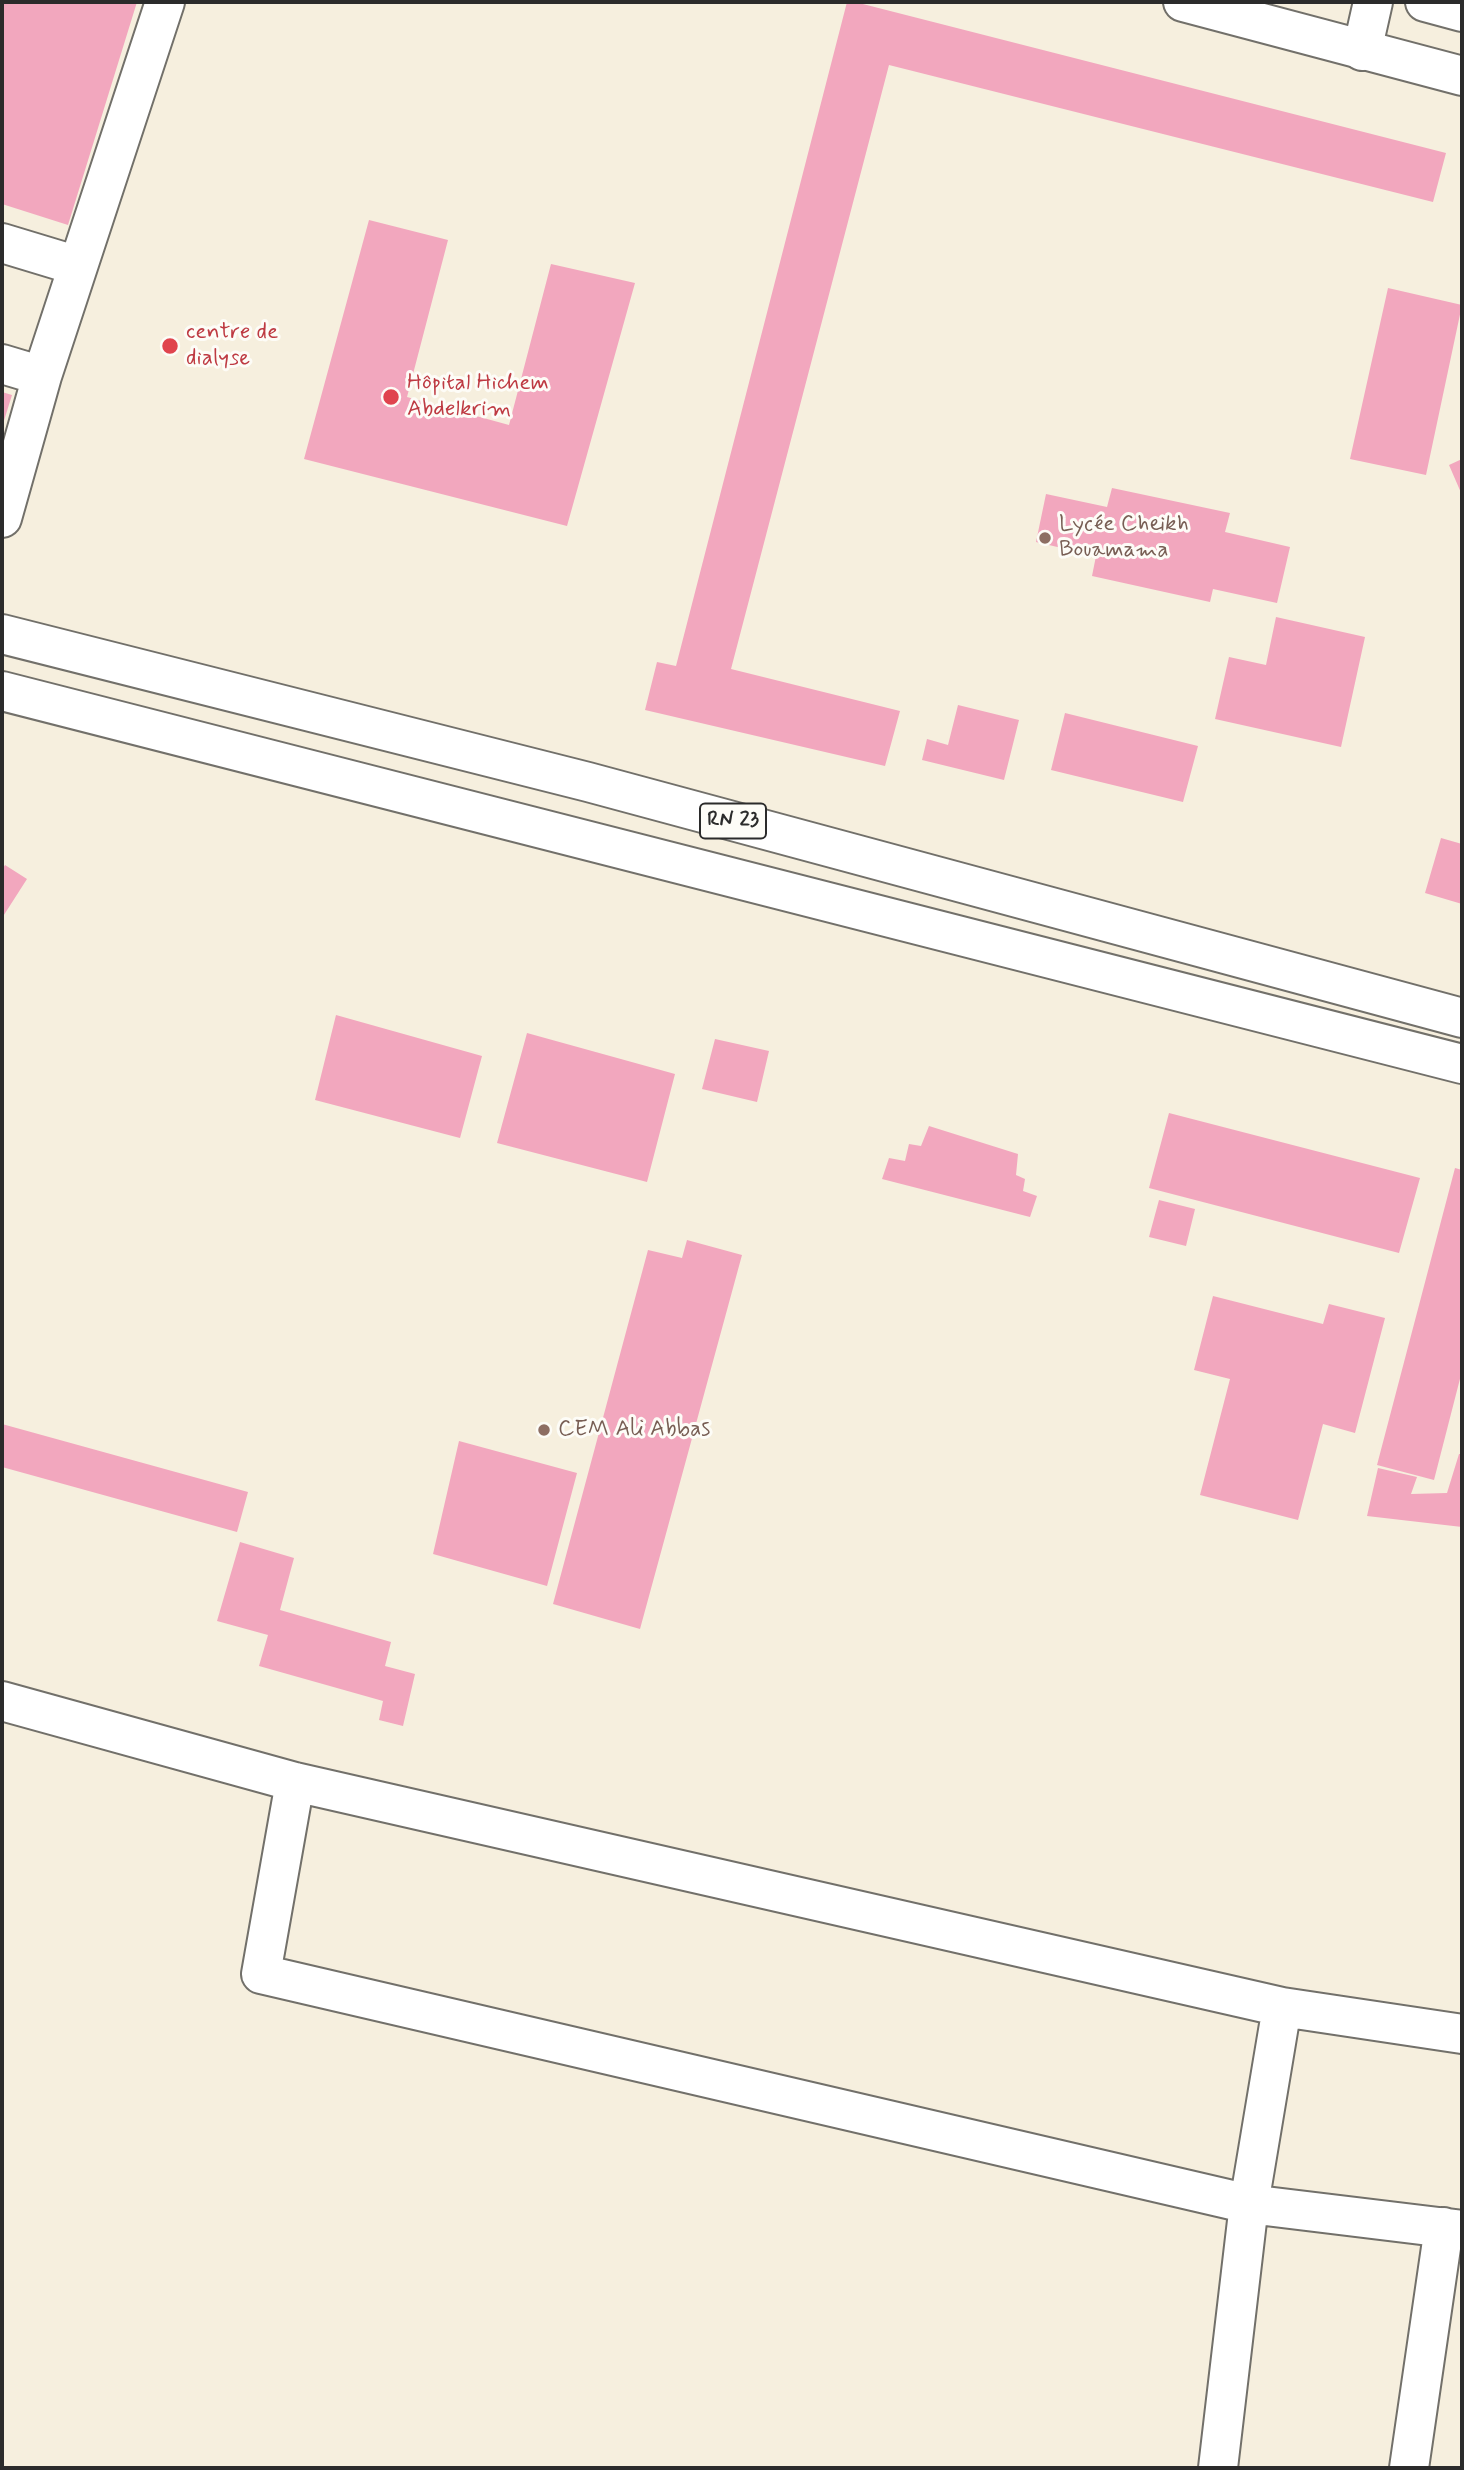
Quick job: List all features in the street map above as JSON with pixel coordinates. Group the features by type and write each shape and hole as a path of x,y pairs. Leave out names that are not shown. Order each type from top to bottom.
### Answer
{"street":[{"path":"2,518 42,376 164,2"},
{"path":"1183,2 1462,76"},
{"path":"1362,51 1373,2"},
{"path":"1425,2 1462,12"},
{"path":"2,243 78,266"},
{"path":"2,364 42,376"},
{"name":"RN 23","path":"2,634 588,782 1462,1018"},
{"name":"RN 23","path":"2,691 1462,1064"},
{"path":"2,1701 295,1782 1282,2007 1462,2034"},
{"path":"295,1782 261,1974 1249,2203 1453,2228 1409,2468"},
{"path":"1218,2468 1249,2203 1282,2007"}],"building":[{"path":"2,2 137,2 68,225 2,204"},
{"path":"847,2 1446,153 1433,202 889,65 731,669 900,711 885,766 645,710 657,662 676,666"},
{"path":"369,220 448,240 407,397 509,425 551,264 635,283 567,526 304,459"},
{"path":"1388,288 1462,305 1426,475 1350,459"},
{"path":"2,392 12,395 2,427"},
{"path":"1462,459 1462,495 1449,465"},
{"path":"1112,488 1230,513 1225,532 1290,547 1277,603 1213,589 1210,602 1092,576 1096,556 1036,542 1046,494 1107,507"},
{"path":"1276,617 1365,637 1341,747 1215,719 1229,657 1266,665"},
{"path":"958,705 1019,720 1004,780 922,760 927,739 948,745"},
{"path":"1065,713 1198,746 1183,802 1051,770"},
{"path":"1441,838 1462,844 1462,904 1425,893"},
{"path":"5,865 27,879 2,918 2,870"},
{"path":"336,1015 482,1056 460,1138 315,1100"},
{"path":"527,1033 675,1074 647,1182 497,1143"},
{"path":"715,1039 769,1051 757,1102 702,1089"},
{"path":"1169,1113 1420,1178 1399,1253 1149,1188"},
{"path":"929,1126 1018,1154 1016,1175 1025,1179 1023,1191 1037,1196 1030,1217 882,1179 889,1158 905,1161 909,1144 921,1146"},
{"path":"1455,1168 1462,1170 1462,1371 1434,1480 1377,1465"},
{"path":"1159,1200 1195,1209 1186,1246 1149,1237"},
{"path":"687,1240 742,1255 640,1629 553,1604 648,1250 682,1258"},
{"path":"1213,1296 1323,1324 1329,1304 1385,1318 1355,1433 1323,1424 1298,1520 1200,1495 1230,1379 1194,1370"},
{"path":"2,1424 248,1492 237,1532 2,1467"},
{"path":"459,1441 577,1473 547,1586 433,1554"},
{"path":"1459,1454 1462,1454 1462,1527 1367,1516 1378,1468 1417,1477 1411,1494 1447,1493"},
{"path":"240,1542 294,1558 280,1610 391,1642 385,1666 415,1674 403,1726 379,1720 383,1701 259,1666 268,1635 217,1621"}],"place":[{"name":"centre de dialyse","path":"170,346"},
{"name":"Hôpital Hichem Abdelkrim","path":"391,397"},
{"name":"Lycée Cheikh Bouamama","path":"1045,538"},
{"name":"CEM Ali Abbas","path":"544,1430"}]}
